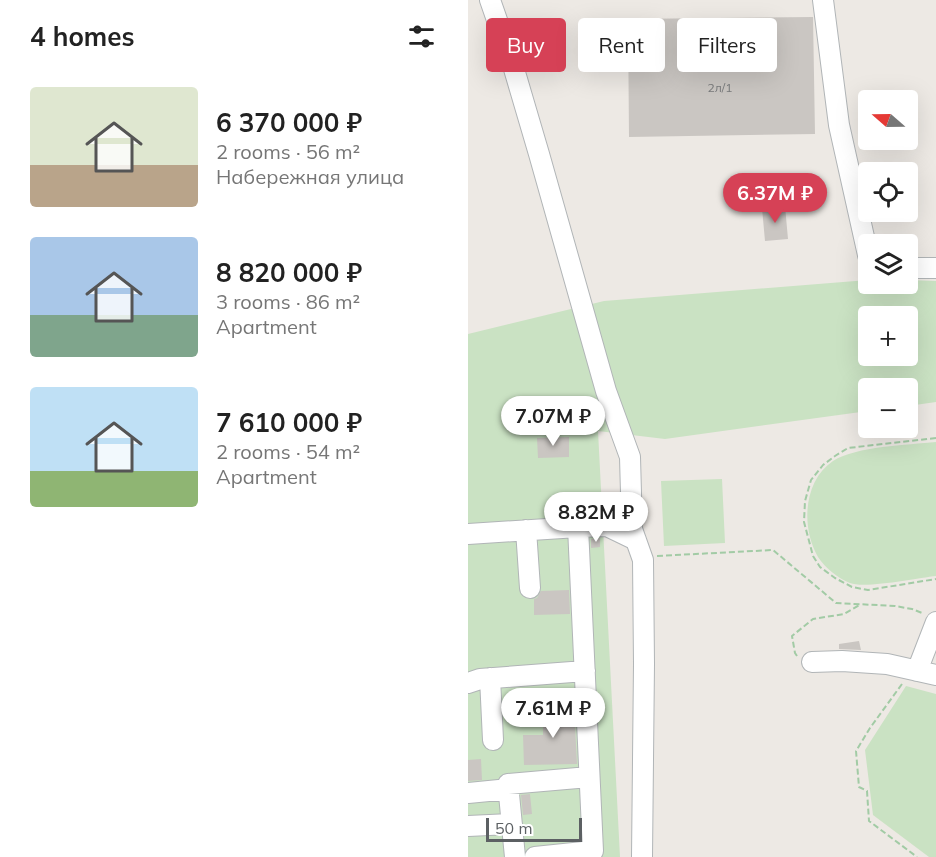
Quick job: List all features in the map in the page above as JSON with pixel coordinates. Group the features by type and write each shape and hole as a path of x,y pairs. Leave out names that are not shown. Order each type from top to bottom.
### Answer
{"street":[{"path":"490,0 514,69 606,391 630,457 632,529 639,548 644,610 642,857"},
{"path":"823,0 839,125 863,234"},
{"path":"918,268 936,268"},
{"path":"468,534 607,526 639,548"},
{"path":"535,857 596,854 589,777 578,527"},
{"path":"526,530 530,588"},
{"path":"812,662 887,664 922,672 932,619"},
{"path":"468,683 490,678 585,672"},
{"path":"490,678 494,740"},
{"path":"515,857 508,784 589,777"},
{"path":"468,793 509,789"},
{"path":"468,826 512,824"}],"path":[{"path":"936,438 848,448 835,456 823,465 811,480 805,501 804,522 813,556 820,567 852,587 868,590 936,579"},
{"path":"639,548 773,550 836,603 912,609 932,619"},
{"path":"812,662 803,662 795,653 792,636 813,619 844,614 861,604"},
{"path":"917,857 869,821 867,791 859,786 856,751 870,728 922,672"}],"green space":[{"path":"918,280 936,281 936,402 918,405 918,378 858,378 858,412 665,439 598,431 620,857 468,857 468,334 604,301 858,281 858,294 918,294"},
{"path":"936,442 936,576 857,585 845,581 832,572 818,557 809,533 807,519 811,493 823,470 833,461 855,452"},
{"path":"722,479 725,543 664,546 661,481"},
{"path":"906,686 936,694 936,857 929,857 873,815 865,750"}],"building":[{"path":"813,17 815,134 629,137 628,72 665,72 665,19 677,18 677,72 777,72 777,18 720,18"},
{"path":"785,206 788,239 765,241 762,208"},
{"path":"569,437 569,457 538,458 537,438"},
{"path":"593,495 594,510 567,511 566,497"},
{"path":"600,538 600,547 591,548 591,539"},
{"path":"569,590 570,614 534,615 534,599 541,591"},
{"path":"859,641 861,650 839,649 839,644"},
{"path":"574,706 577,764 524,765 523,735 543,735 543,707"},
{"path":"481,759 482,780 468,781 468,760"},
{"path":"530,794 532,814 523,815 521,795"}]}
